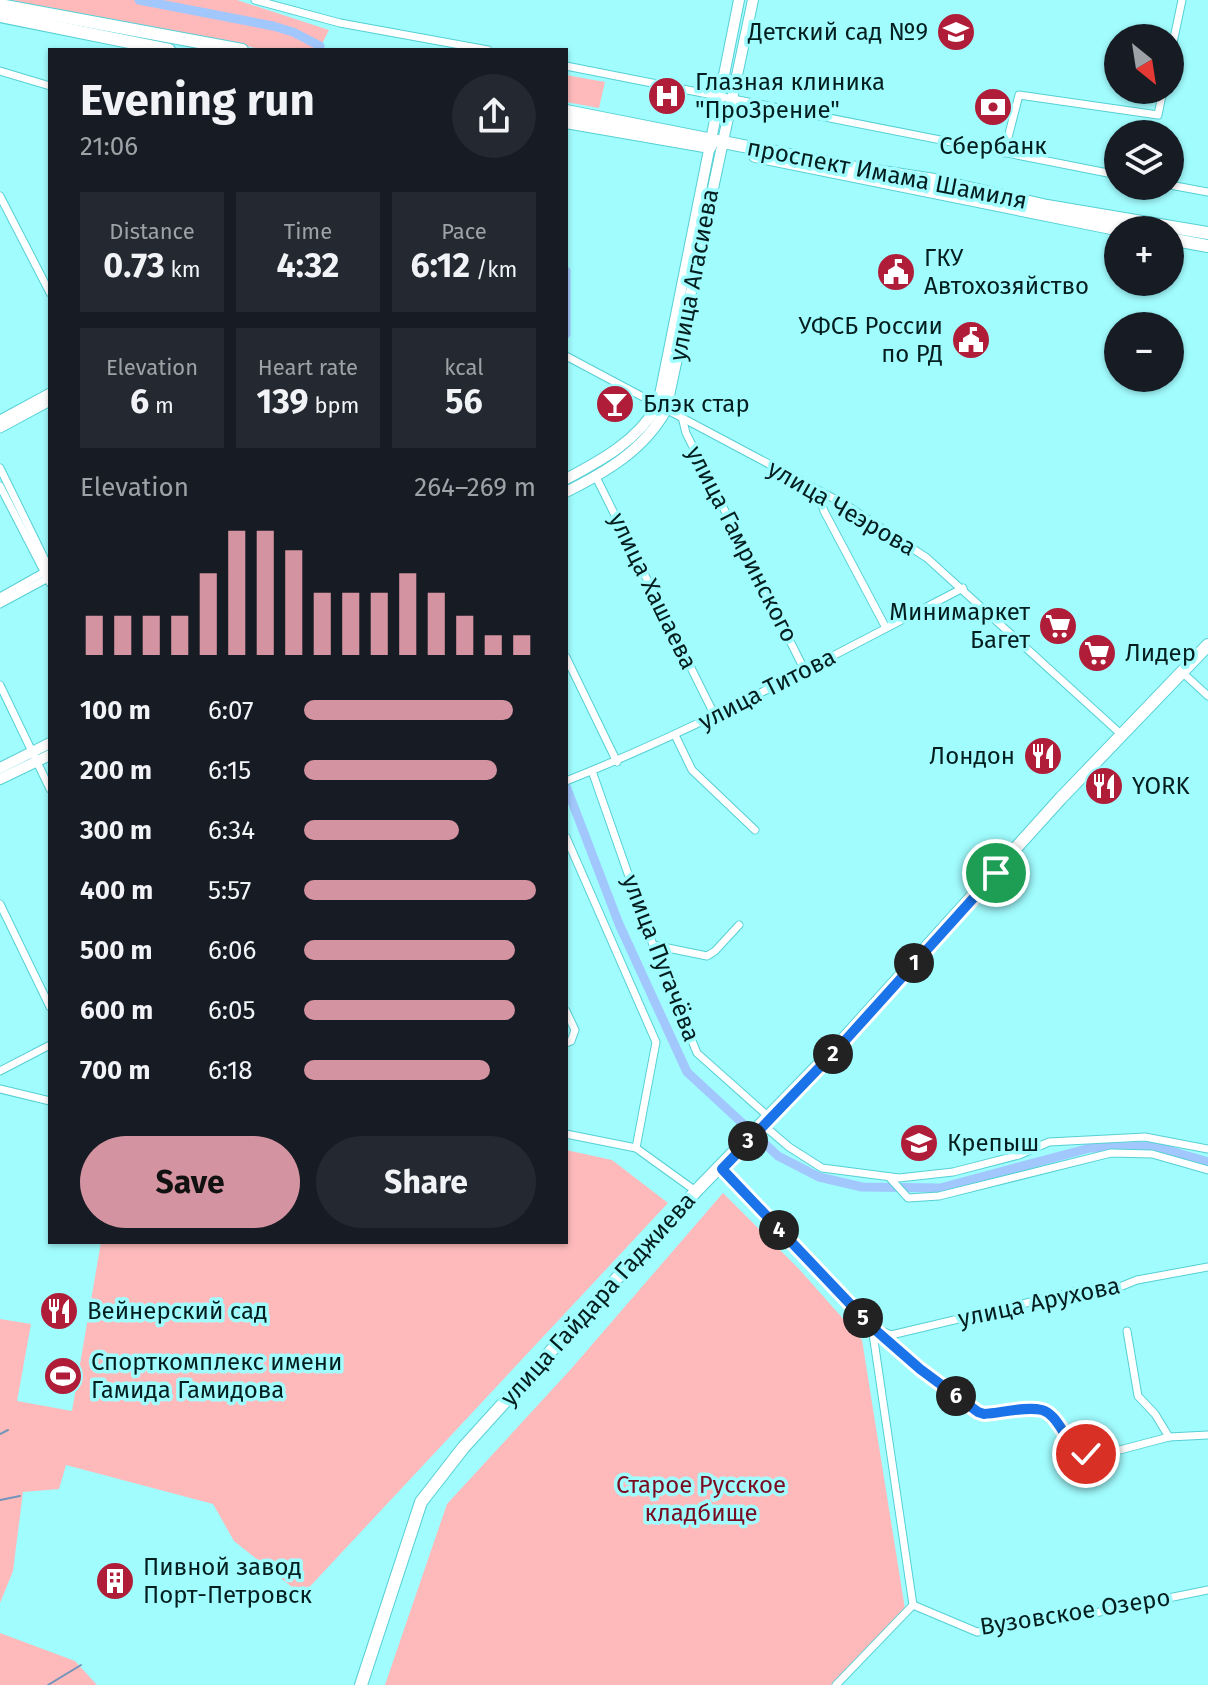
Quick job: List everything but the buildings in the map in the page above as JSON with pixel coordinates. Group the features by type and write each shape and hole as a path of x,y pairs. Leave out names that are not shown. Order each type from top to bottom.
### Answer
{"main road":[{"name":"улица Агасиева","path":"716,144 717,97 739,0"},
{"name":"улица Агасиева","path":"662,408 716,144 732,100 753,0"},
{"path":"0,5 231,48"},
{"path":"0,16 159,48"},
{"name":"проспект Имама Шамиля","path":"568,111 1104,226"},
{"name":"проспект Имама Шамиля","path":"568,122 934,180 1047,206 1208,233"},
{"path":"1184,242 1208,246"},
{"path":"568,478 610,454 662,408"},
{"path":"568,491 596,477 645,440 662,408"},
{"name":"улица Гайдара Гаджиева","path":"362,1685 421,1502 463,1448 697,1192 840,1043 989,876 1208,647"},
{"path":"0,779 48,745"},
{"path":"0,768 48,755"}],"street":[{"path":"255,0 340,23 477,48"},
{"path":"1177,24 1182,0"},
{"path":"568,66 1104,172"},
{"path":"0,71 48,85"},
{"path":"1004,153 1019,95 1158,115 1160,104"},
{"path":"1184,188 1208,192"},
{"path":"0,196 48,289"},
{"name":"улица Чеэрова","path":"568,357 846,505 916,550 963,588 1122,735"},
{"path":"0,420 48,394"},
{"path":"0,428 48,402"},
{"name":"улица Гамринского","path":"682,417 686,433 805,671"},
{"name":"улица Хашаева","path":"591,466 715,716"},
{"path":"0,468 48,572"},
{"path":"0,486 48,572"},
{"path":"818,492 824,511 886,628"},
{"path":"0,597 48,574"},
{"path":"0,604 48,575"},
{"name":"улица Титова","path":"568,780 617,762 715,716 963,588"},
{"path":"568,661 617,762"},
{"path":"1184,673 1208,696"},
{"path":"0,685 48,785"},
{"path":"675,735 692,770 755,830"},
{"name":"улица Пугачёва","path":"592,771 653,945 697,1053 789,1147 822,1168 889,1177"},
{"path":"568,842 656,1042 636,1148"},
{"path":"0,904 48,1003"},
{"path":"653,945 707,956 739,925"},
{"path":"568,1015 575,1030 568,1042"},
{"path":"0,1071 48,1046"},
{"path":"0,1089 48,1101"},
{"path":"568,1134 636,1148 697,1192"},
{"path":"889,1177 953,1172 1019,1155 1049,1142 1145,1137 1208,1149"},
{"path":"889,1177 908,1198 939,1196 1111,1153 1152,1154 1208,1170"},
{"path":"721,1168 872,1327 920,1369 978,1412 1040,1409 1049,1413 1078,1451 1097,1456 1169,1437 1208,1435"},
{"name":"улица Арухова","path":"872,1327 891,1335 1077,1291 1117,1288 1137,1280 1208,1267"},
{"path":"836,1685 913,1605 872,1327"},
{"path":"1127,1331 1138,1396 1155,1414 1169,1437"},
{"name":"Вузовское Озеро","path":"913,1605 977,1632 1208,1590"}],"green space":[{"path":"0,0 237,0 329,30 320,48 255,48"},
{"path":"568,75 605,82 599,108 568,102"},
{"path":"568,1150 612,1160 668,1203 302,1595 234,1541 213,1504 66,1465 59,1489 23,1492 13,1571 0,1603 0,1319 31,1324 17,1401 72,1411 101,1244 568,1244"},
{"name":"Старое Русское кладбище","path":"723,1193 799,1269 862,1340 905,1609 831,1685 385,1685 447,1504 571,1369"},
{"path":"0,1633 75,1661 97,1685 0,1685"}],"waterway":[{"path":"139,0 273,26 320,46"},
{"path":"568,791 619,924 687,1072 778,1156 819,1177 862,1187 940,1188 1090,1148 1154,1146 1208,1162"},
{"path":"0,1434 8,1430"},
{"path":"0,1500 20,1496"},
{"path":"48,1685 81,1665"}],"place":[{"name":"Детский сад №9","path":"956,32"},
{"name":"Глазная клиника \"ПроЗрение\"","path":"667,96"},
{"name":"Сбербанк","path":"993,107"},
{"name":"ГКУ Автохозяйство","path":"896,272"},
{"name":"УФСБ России по РД","path":"971,340"},
{"name":"Блэк стар","path":"615,404"},
{"name":"Минимаркет Багет","path":"1058,626"},
{"name":"Лидер","path":"1097,653"},
{"name":"Лондон","path":"1043,756"},
{"name":"YORK","path":"1104,786"},
{"name":"Крепыш","path":"919,1143"},
{"name":"Вейнерский сад","path":"59,1311"},
{"name":"Спорткомплекс имени Гамида Гамидова","path":"63,1376"},
{"name":"Пивной завод Порт-Петровск","path":"115,1581"}],"route":[{"path":"996,873 841,1045 722,1169 872,1327 920,1369 978,1412 1040,1409 1049,1413 1072,1447 1086,1454"}]}
